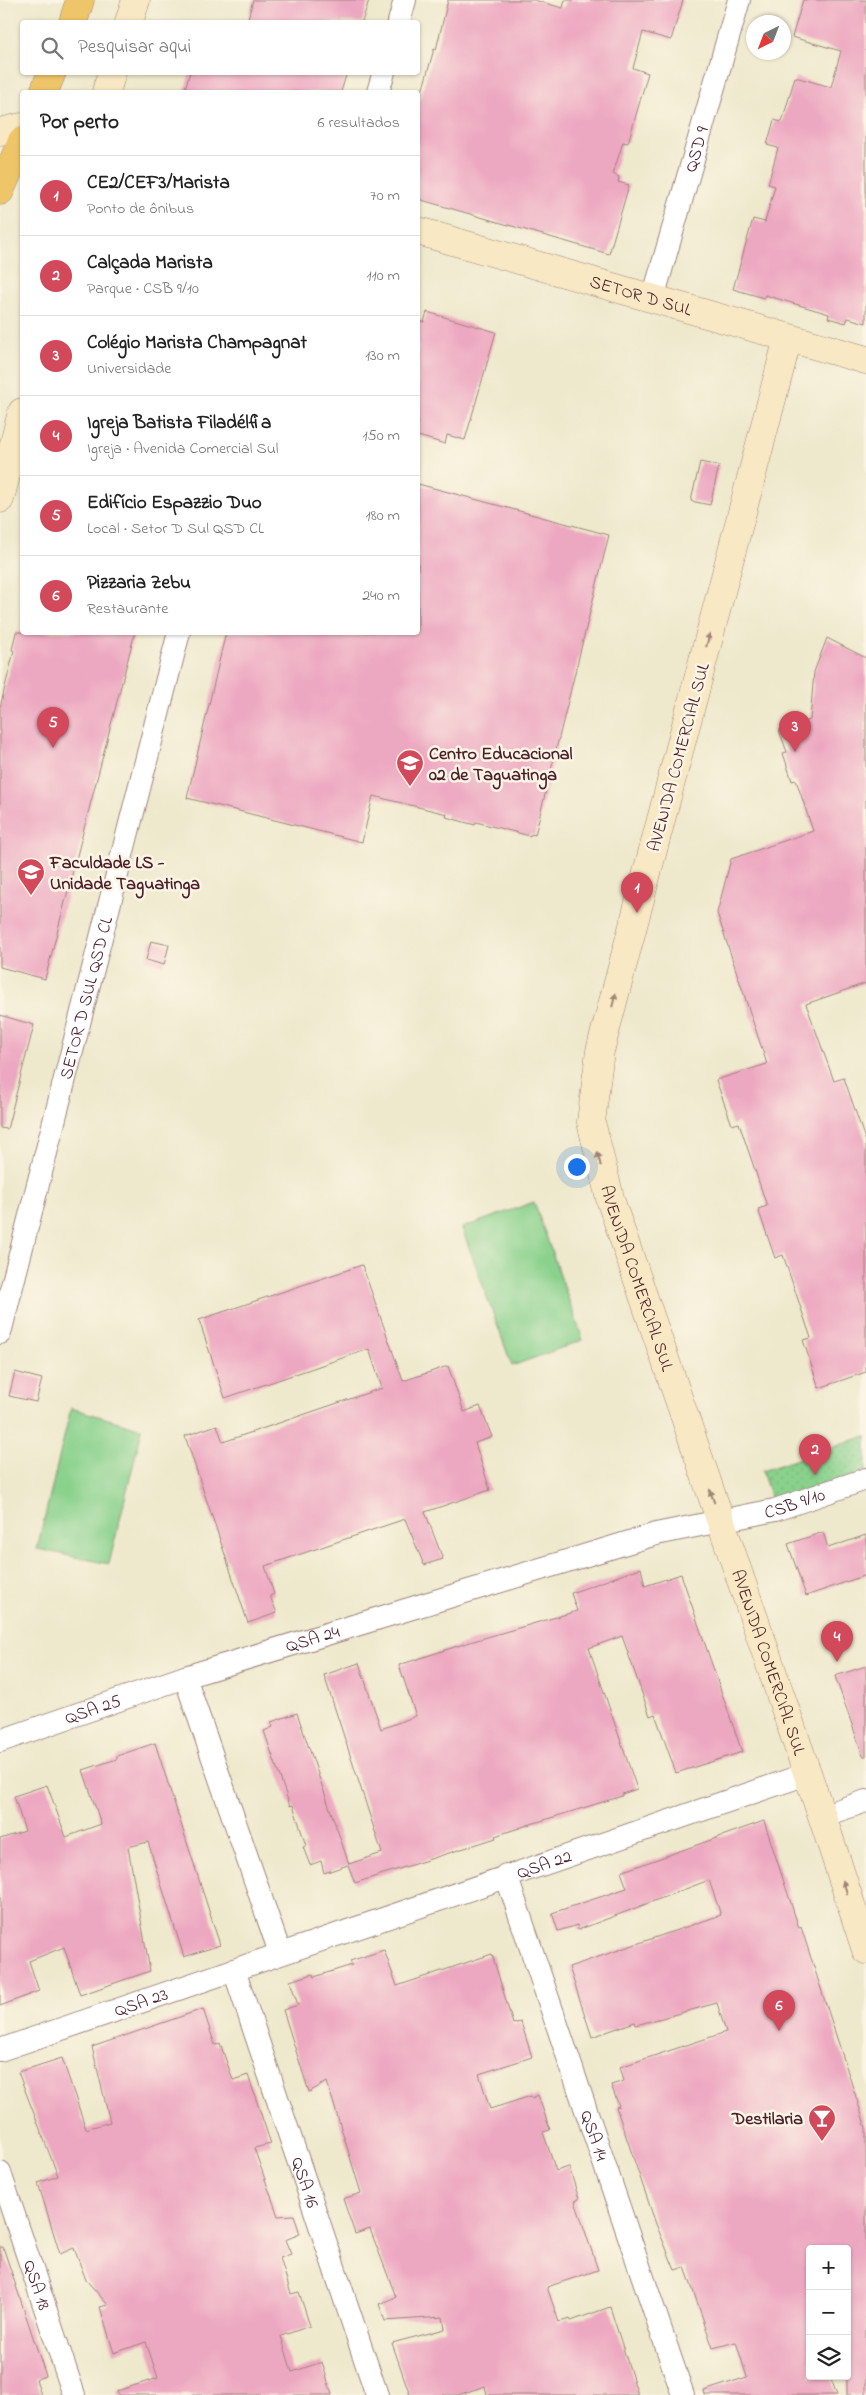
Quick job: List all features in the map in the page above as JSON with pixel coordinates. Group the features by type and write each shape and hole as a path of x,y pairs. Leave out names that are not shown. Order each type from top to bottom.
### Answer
{"highway":[{"path":"74,20 80,0"},
{"path":"45,90 51,75"},
{"path":"0,190 15,152"}],"main road":[{"path":"130,20 136,0"},
{"path":"107,90 111,75"},
{"path":"0,132 20,127"},
{"name":"SETOR D SUL","path":"420,232 866,360"},
{"name":"AVENIDA COMERCIAL SUL","path":"788,338 600,1050 591,1122 611,1202 822,1816 866,1950"},
{"path":"0,499 20,420"},
{"path":"0,430 12,454"}],"street":[{"path":"400,20 405,0"},
{"name":"QSD 9","path":"653,298 738,0"},
{"path":"379,90 383,75"},
{"name":"SETOR D SUL QSD CL","path":"0,1333 178,635"},
{"name":"CSB 9/10","path":"721,1522 775,1510 866,1479"},
{"name":"QSA 24","path":"185,1677 656,1534 721,1522"},
{"path":"185,1677 280,1954"},
{"name":"QSA 25","path":"0,1741 185,1677"},
{"name":"QSA 22","path":"280,1954 506,1875 807,1774"},
{"path":"822,1816 866,1801"},
{"name":"QSA 14","path":"506,1875 682,2395"},
{"name":"QSA 23","path":"0,2050 280,1954"},
{"name":"QSA 16","path":"234,1970 377,2395"},
{"name":"QSA 18","path":"0,2173 74,2395"}],"green space":[{"path":"534,1202 583,1340 512,1366 462,1228"},
{"path":"71,1408 142,1429 109,1564 37,1549"},
{"path":"866,1436 866,1479 775,1510 762,1471"}],"building":[{"path":"253,0 369,0 363,20 248,20"},
{"path":"448,0 534,0 563,8 565,0 683,0 671,40 643,32 633,68 648,73 628,143 623,142 613,174 619,177 618,182 629,185 609,254 420,200 420,99 434,49 436,50"},
{"path":"803,0 866,0 866,323 848,318 846,323 828,318 829,314 765,295 764,298 733,289 753,219 765,222 775,186 768,184 778,148 767,145 774,120 782,122 795,77 831,87 841,51 792,37"},
{"path":"189,75 346,75 342,90 185,90"},
{"path":"427,312 496,332 465,440 447,435 445,444 420,437 420,321 424,322"},
{"path":"700,462 719,466 710,505 691,501"},
{"path":"420,485 609,535 535,835 531,834 530,836 476,822 475,825 446,817 447,814 373,796 362,842 187,798 225,635 420,635"},
{"path":"16,632 20,632 20,635 134,635 45,979 0,967 0,707 14,651 12,650"},
{"path":"827,638 866,658 866,983 806,1004 834,1081 844,1078 866,1142 866,1372 819,1388 803,1340 811,1338 783,1255 775,1258 758,1209 767,1206 739,1123 732,1125 716,1080 767,1064 717,913 731,859 813,831 796,780 792,781 783,753 787,752 779,730 810,720 814,672"},
{"path":"151,941 169,945 164,965 146,960"},
{"path":"0,1015 34,1025 7,1129 0,1128"},
{"path":"362,1265 403,1381 448,1366 464,1412 480,1406 492,1437 475,1443 490,1490 425,1512 443,1559 424,1565 405,1519 265,1566 274,1594 270,1596 277,1613 248,1623 185,1436 217,1425 223,1442 382,1388 369,1349 225,1398 199,1320"},
{"path":"15,1372 42,1379 36,1402 9,1396"},
{"path":"823,1532 828,1548 866,1535 866,1575 806,1596 788,1544"},
{"path":"641,1568 645,1586 681,1574 742,1752 676,1773 655,1714 650,1716 622,1636 589,1648 637,1789 622,1794 622,1796 495,1836 496,1838 355,1883 348,1865 324,1873 321,1861 310,1865 303,1847 306,1846 293,1805 290,1806 264,1731 273,1727 271,1722 297,1713 349,1864 382,1853 324,1675 359,1663 381,1729 416,1716 399,1665 577,1611 571,1593"},
{"path":"866,1666 866,1756 863,1756 835,1676"},
{"path":"155,1743 220,1945 184,1957 148,1842 128,1847 150,1971 80,1995 64,1947 29,1961 39,1991 0,2006 0,1839 25,1831 14,1796 47,1785 66,1837 101,1824 83,1770 117,1759 117,1756"},
{"path":"764,1821 799,1928 801,1927 866,2128 866,2395 847,2395 847,2380 851,2380 851,2245 806,2245 806,2380 831,2380 837,2395 705,2395 704,2391 747,2377 736,2342 713,2348 685,2267 675,2270 656,2224 616,2107 619,2106 611,2085 624,2081 620,2067 726,2032 717,2003 636,2025 635,2022 592,2037 569,1967 721,1915 709,1880 578,1930 577,1925 558,1931 552,1913 627,1888 621,1872"},
{"path":"384,1950 397,1986 492,1954 513,2024 521,2022 532,2057 479,2074 490,2109 538,2095 550,2130 543,2132 556,2171 569,2167 579,2199 575,2201 598,2270 547,2287 559,2322 570,2319 571,2321 610,2307 638,2395 487,2395 485,2386 458,2395 410,2395 392,2343 445,2329 443,2317 385,2321 379,2304 396,2297 370,2229 355,2234 343,2199 361,2193 327,2082 309,2092 283,2010 298,2005 290,1981 313,1974 314,1977 352,1965 350,1961"},
{"path":"203,2009 215,2045 220,2043 233,2080 248,2075 271,2144 254,2148 278,2216 294,2215 300,2234 285,2240 291,2254 280,2258 291,2294 299,2292 310,2326 281,2336 292,2372 322,2362 332,2395 118,2395 117,2391 158,2378 146,2342 114,2353 100,2307 108,2305 86,2280 74,2248 60,2254 38,2183 58,2176 18,2072 62,2058 86,2129 110,2122 92,2047"},
{"path":"0,2247 3,2247 46,2376 36,2379 41,2395 0,2395"}],"place":[{"name":"Edifício Espazzio Duo","path":"53,748"},
{"name":"Colégio Marista Champagnat","path":"795,752"},
{"name":"Centro Educacional 02 de Taguatinga","path":"410,787"},
{"name":"Faculdade LS - Unidade Taguatinga","path":"31,896"},
{"name":"CE2/CEF3/Marista","path":"637,913"},
{"name":"Calçada Marista","path":"815,1475"},
{"name":"Igreja Batista Filadélfia","path":"837,1662"},
{"name":"Pizzaria Zebu","path":"779,2031"},
{"name":"Destilaria","path":"822,2142"}]}
